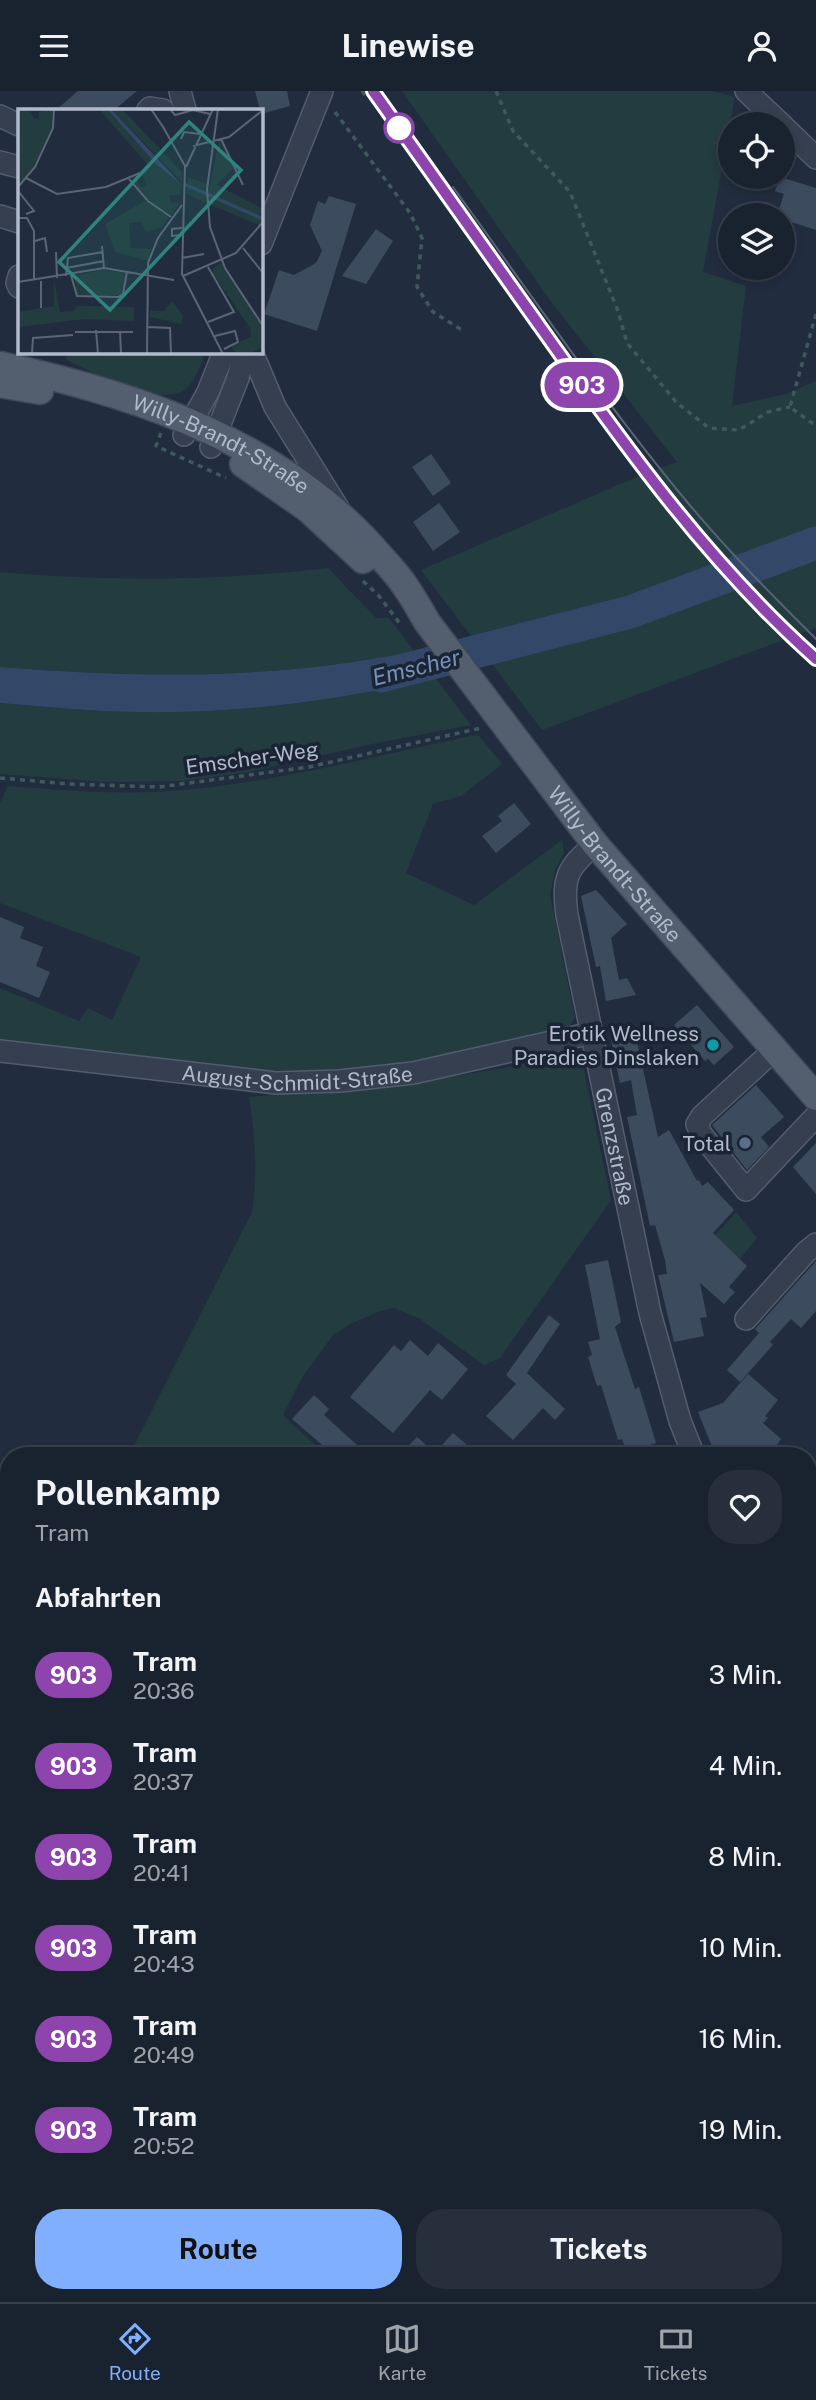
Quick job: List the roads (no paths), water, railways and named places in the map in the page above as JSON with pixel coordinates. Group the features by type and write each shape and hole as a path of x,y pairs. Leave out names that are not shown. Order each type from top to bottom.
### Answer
{"main road":[{"name":"Willy-Brandt-Straße","path":"0,365 91,388 285,471 345,518 404,584 415,624"},
{"name":"Willy-Brandt-Straße","path":"0,384 60,394 147,421 187,428"},
{"name":"Willy-Brandt-Straße","path":"213,441 308,509 497,712 595,843 816,1097"}],"street":[{"path":"746,91 768,112"},
{"path":"262,242 322,92"},
{"path":"149,109 175,105"},
{"path":"0,116 18,125"},
{"path":"795,138 816,158"},
{"path":"0,162 18,167"},
{"path":"0,216 18,222"},
{"path":"187,428 208,392 224,353"},
{"path":"213,441 239,378 244,353"},
{"path":"252,353 275,407 345,518"},
{"name":"Grenzstraße","path":"595,843 569,872 564,888 566,915 650,1313 680,1421 690,1447"},
{"name":"August-Schmidt-Straße","path":"0,1051 276,1083 413,1073 592,1033"},
{"path":"775,1050 702,1116 697,1123 701,1134 747,1190 816,1116"},
{"path":"746,1319 816,1244"}],"water":[{"path":"414,651 436,679 291,704 218,711 144,712 0,703 0,667 156,674 260,672"}],"waterway":[{"name":"Emscher","path":"381,676 630,612 816,543"}],"tram line":[{"path":"373,91 638,462 740,585 816,659"},
{"name":"903","path":"373,91 626,446 678,512 739,582 816,659"},
{"path":"453,187 657,465 719,538 816,639"}],"place":[{"name":"Erotik Wellness Paradies Dinslaken","path":"713,1045"},
{"name":"Total","path":"745,1143"}]}
